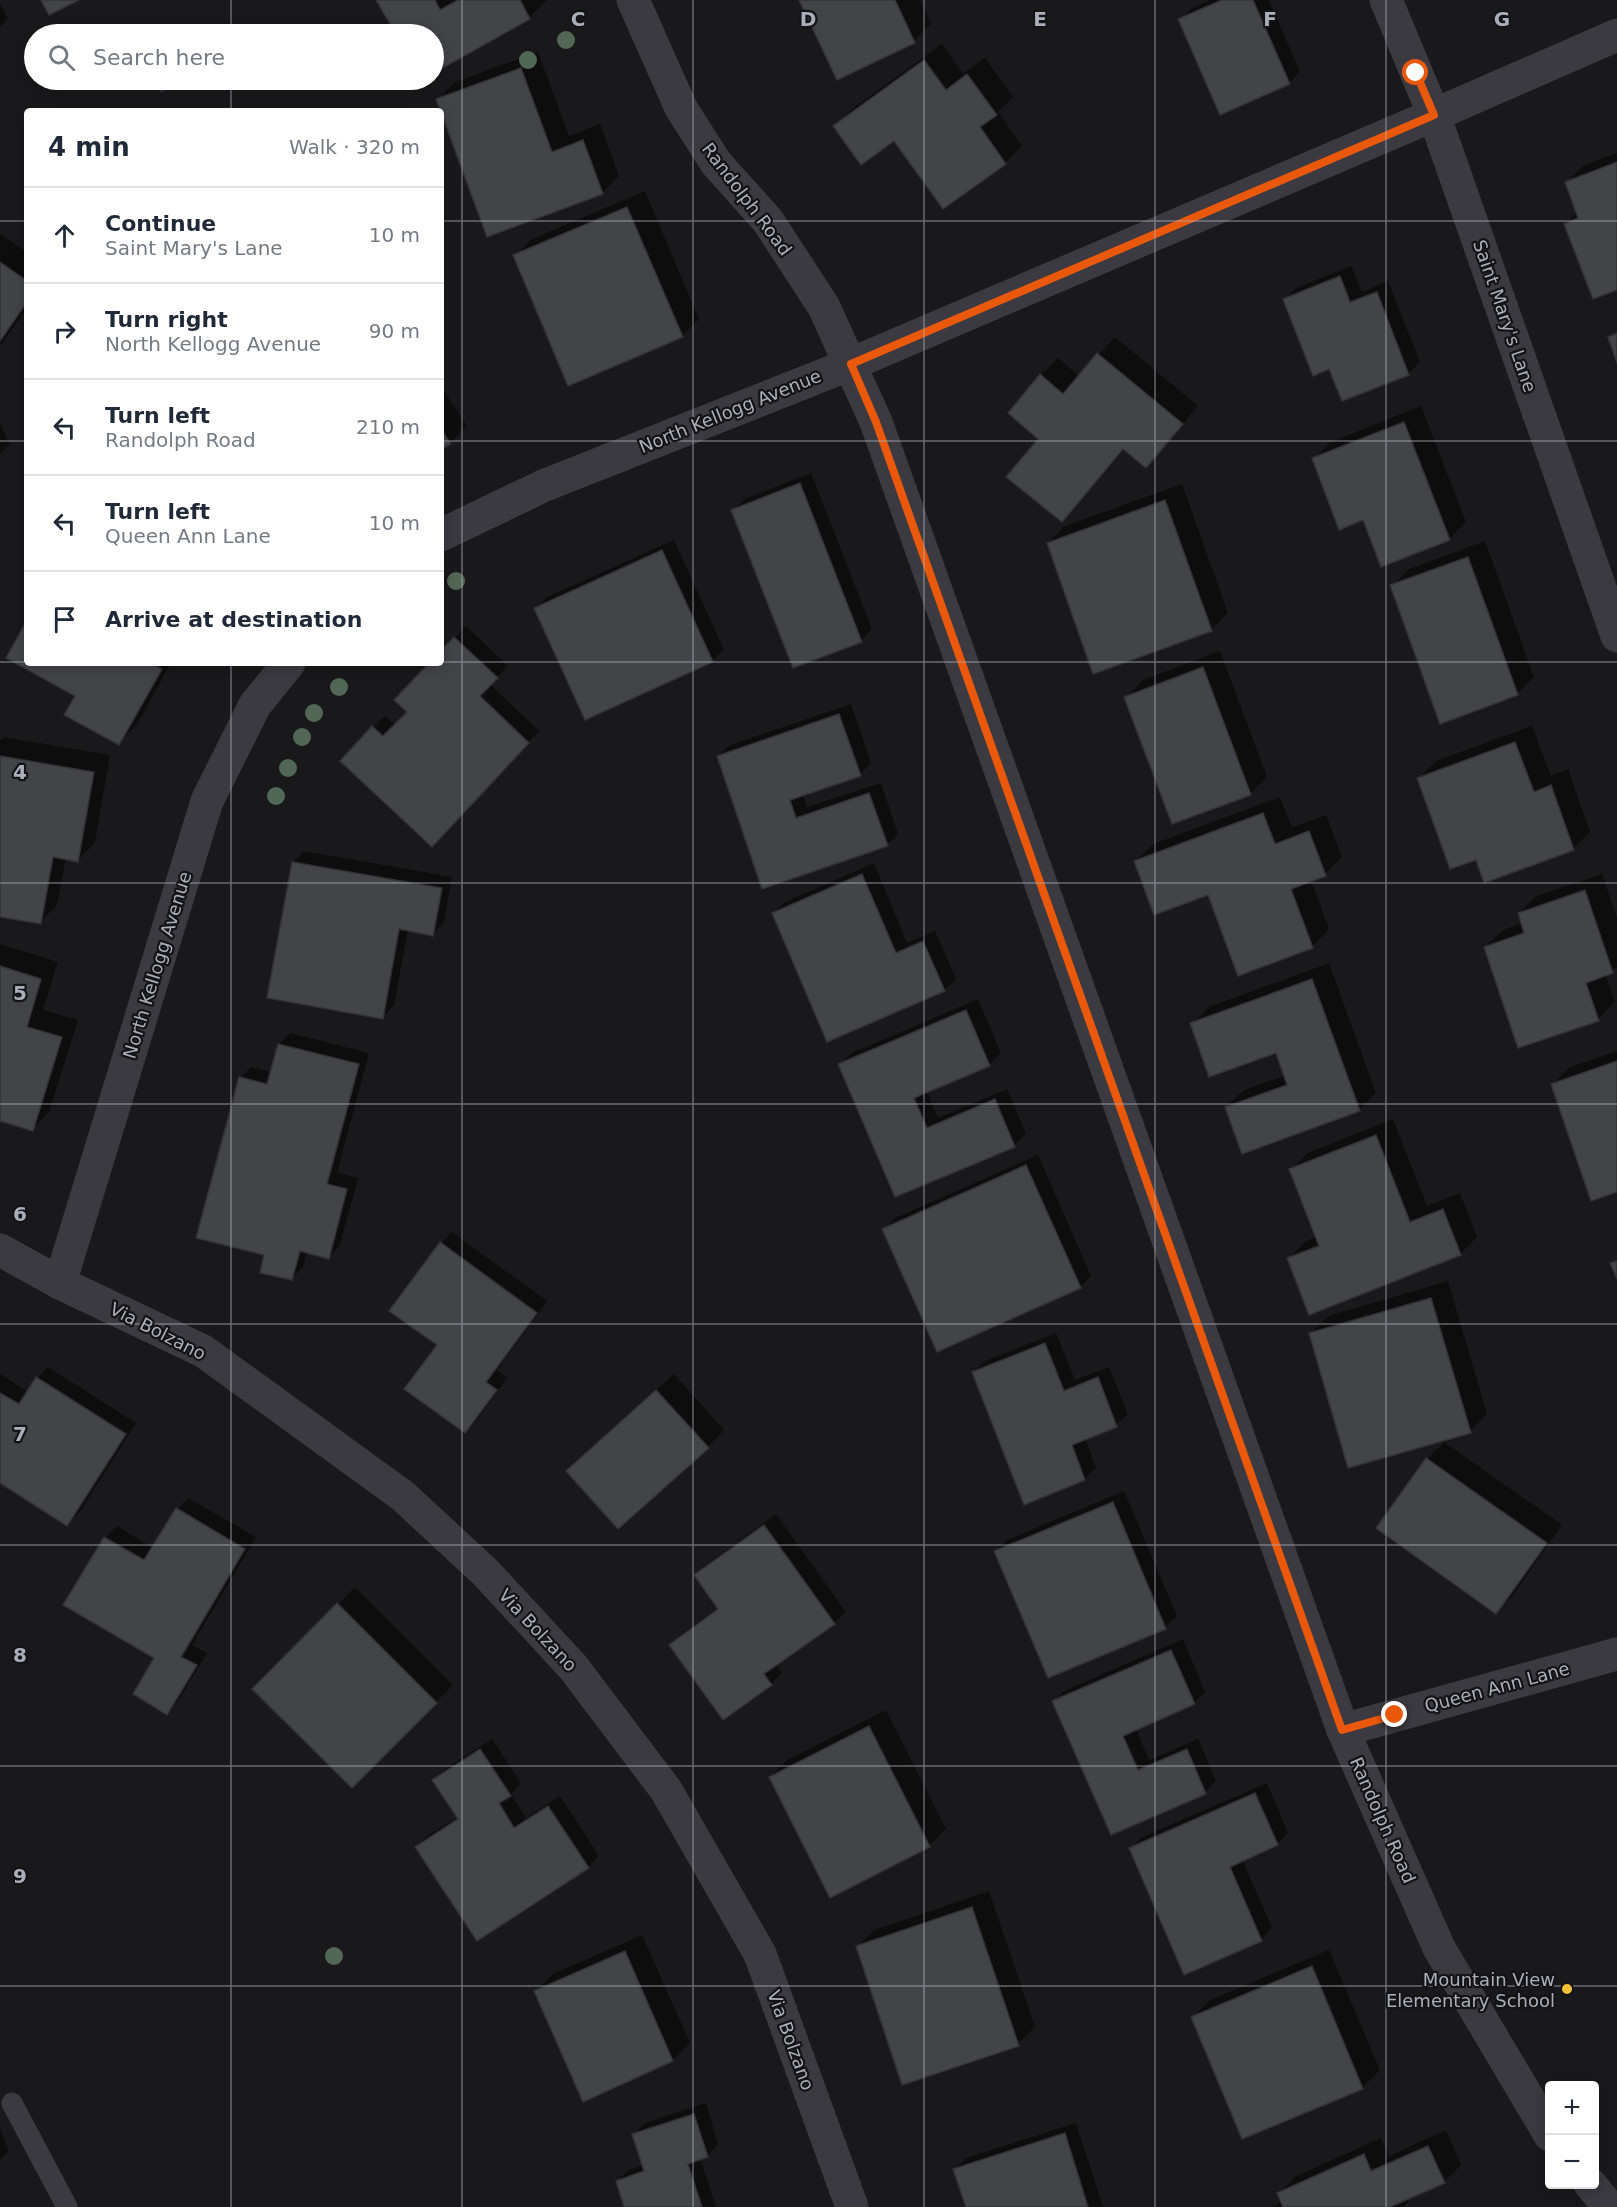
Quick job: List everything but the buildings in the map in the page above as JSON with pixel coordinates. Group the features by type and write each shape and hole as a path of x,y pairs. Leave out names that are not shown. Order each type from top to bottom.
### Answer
{"street":[{"name":"Randolph Road","path":"633,0 681,108 716,163 768,221 824,307 876,422 1342,1730 1439,1948 1545,2127"},
{"name":"Saint Mary's Lane","path":"1386,0 1434,115 1617,636"},
{"name":"North Kellogg Avenue","path":"444,535 543,486 851,364 1617,35"},
{"name":"North Kellogg Avenue","path":"60,1283 207,801 255,705 287,666"},
{"name":"Via Bolzano","path":"0,1250 60,1283 203,1351 403,1496 486,1573 573,1666 666,1790 760,1954 852,2207"},
{"name":"Queen Ann Lane","path":"1342,1730 1617,1654"},
{"path":"1594,2189 1609,2207"}],"lane":[{"path":"12,2103 67,2207"}],"place":[{"name":"Mountain View Elementary School","path":"1567,1989"}],"route":[{"path":"1395,1715 1342,1730 876,422 851,364 1434,115 1416,73"}]}
